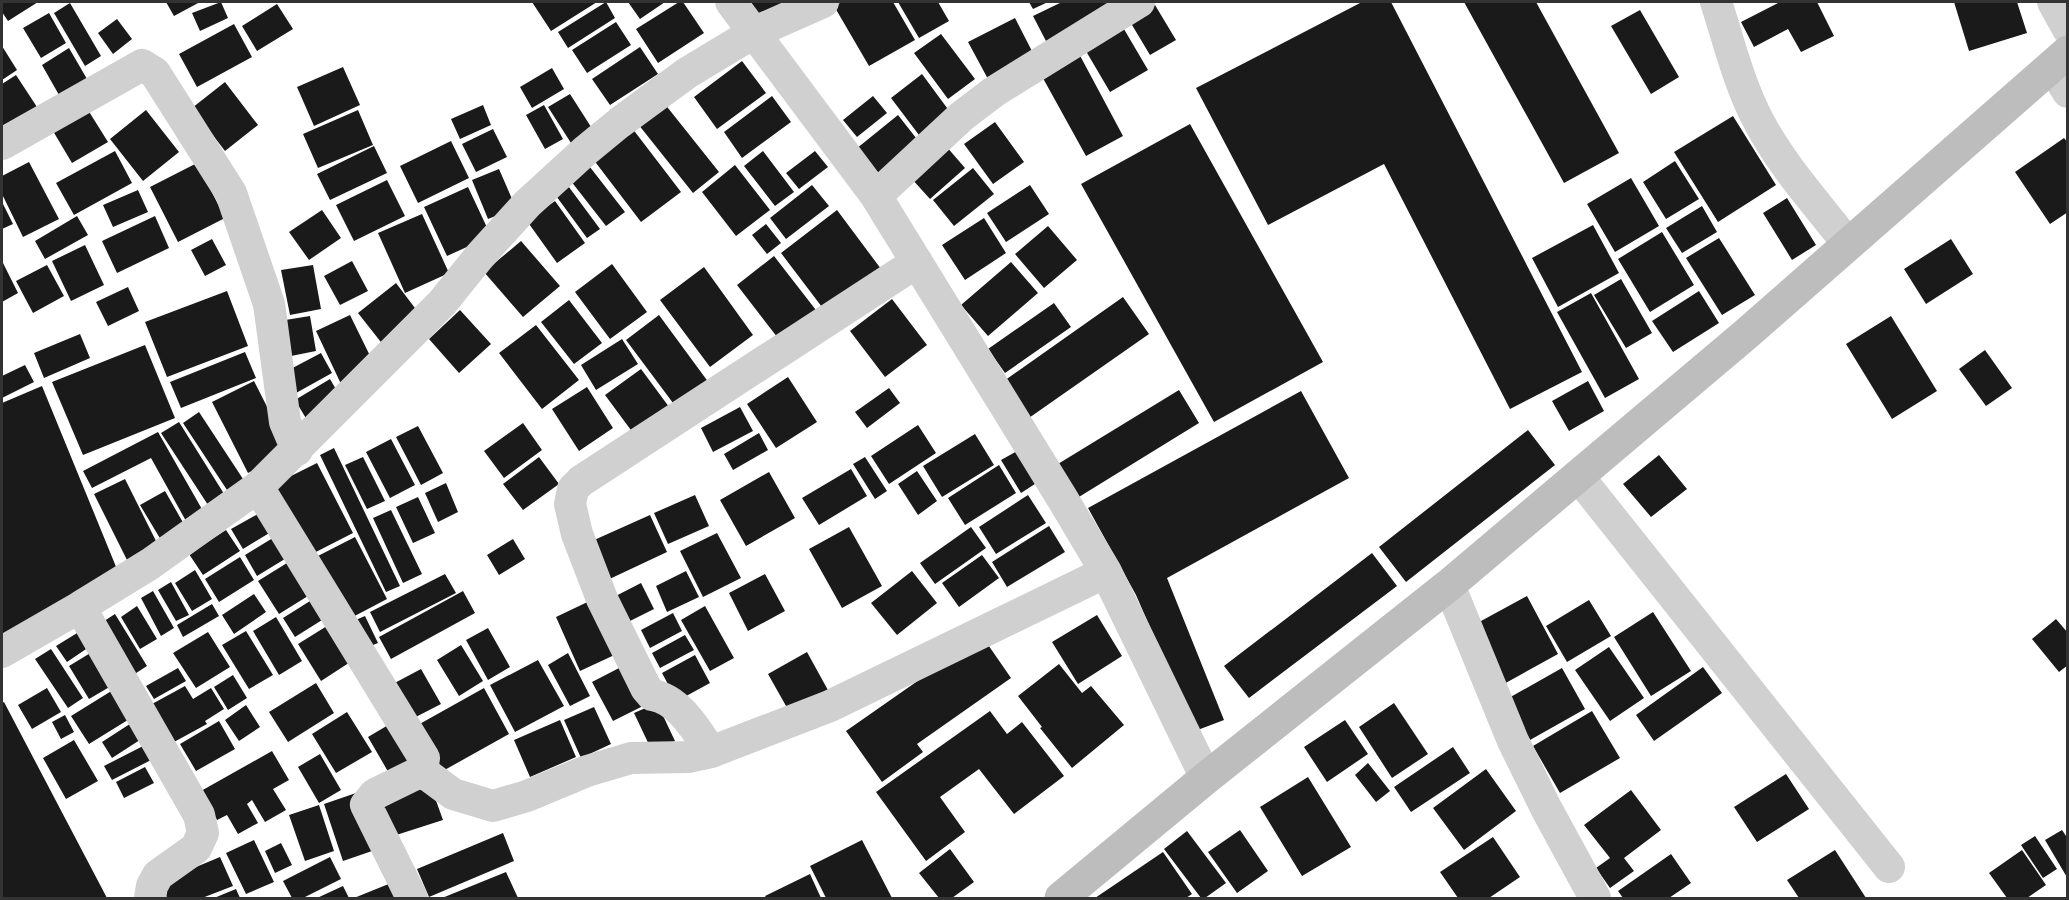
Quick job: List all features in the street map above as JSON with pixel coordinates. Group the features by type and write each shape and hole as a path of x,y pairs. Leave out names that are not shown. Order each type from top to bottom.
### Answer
{"main road":[{"path":"1061,898 1206,778 1449,585 1745,335 1848,244 2062,70"}],"street":[{"path":"731,2 876,196 917,262 1106,572 1206,778"},
{"path":"2,652 150,564 258,487 442,303 478,257 527,204 619,123 687,73 755,32 823,2"},
{"path":"876,196 962,116 987,97 1054,53 1139,2"},
{"path":"1716,2 1743,86 1759,122 1782,160 1848,244"},
{"path":"2053,2 2067,29"},
{"path":"2,144 142,65 155,73 231,193 269,304 285,422 297,450"},
{"path":"711,752 684,715 661,696 652,695 646,688 603,599 577,534 570,504 573,489 589,476 917,262"},
{"path":"1578,476 1889,867"},
{"path":"258,487 424,758 422,771"},
{"path":"422,771 453,794 492,806 527,796 587,771 631,758 688,757 711,752 830,706 1106,572"},
{"path":"1449,585 1513,741 1595,898"},
{"path":"80,607 199,815 203,832 196,848 158,875 152,886 150,898"},
{"path":"412,898 366,805 375,794 422,771"}],"building":[{"path":"2,2 38,2 8,21 2,12"},
{"path":"166,2 200,2 174,16"},
{"path":"221,2 228,18 200,31 192,13"},
{"path":"532,2 597,2 551,31"},
{"path":"606,2 615,18 568,48 558,32"},
{"path":"628,2 665,2 640,19"},
{"path":"679,2 683,2 704,33 658,63 636,29"},
{"path":"739,2 785,2 747,19"},
{"path":"842,2 893,2 915,40 869,66 834,6"},
{"path":"898,2 938,2 949,21 919,38"},
{"path":"1029,2 1048,2 1033,9"},
{"path":"1062,2 1111,2 1047,43 1033,16"},
{"path":"1362,2 1391,2 1582,372 1510,409 1384,164 1268,225 1196,88"},
{"path":"1464,2 1536,2 1619,153 1564,183"},
{"path":"1780,2 1817,2 1834,36 1801,52 1788,29 1754,47 1741,22"},
{"path":"1954,2 2017,2 2027,33 1969,51"},
{"path":"70,3 101,56 85,66 54,13"},
{"path":"277,4 293,29 257,51 242,26"},
{"path":"1155,5 1176,40 1150,55 1129,20"},
{"path":"1640,10 1679,77 1651,94 1611,26"},
{"path":"49,13 66,43 41,58 23,28"},
{"path":"1015,18 1034,55 988,79 968,42"},
{"path":"117,19 132,39 113,54 98,33"},
{"path":"616,22 631,45 587,73 572,50"},
{"path":"234,24 252,57 197,87 179,54"},
{"path":"1121,24 1148,70 1110,92 1083,46"},
{"path":"941,34 975,79 948,99 914,53"},
{"path":"2,46 17,70 2,80"},
{"path":"640,47 658,74 610,105 592,79"},
{"path":"69,48 87,79 59,95 42,65"},
{"path":"1077,50 1123,136 1086,156 1039,71"},
{"path":"742,61 766,93 717,129 694,97"},
{"path":"343,67 360,105 314,126 297,87"},
{"path":"552,68 564,89 532,108 520,87"},
{"path":"922,74 950,112 919,135 891,98"},
{"path":"16,75 37,107 2,131 2,84"},
{"path":"225,82 258,125 225,151 192,108"},
{"path":"570,94 593,130 571,143 548,107"},
{"path":"772,96 791,122 742,158 724,132"},
{"path":"873,96 887,113 857,137 843,120"},
{"path":"664,103 719,172 693,193 638,124"},
{"path":"483,105 491,125 460,139 451,119"},
{"path":"544,105 563,139 545,149 526,115"},
{"path":"88,110 108,142 72,163 53,131"},
{"path":"146,110 179,152 143,181 110,139"},
{"path":"358,110 373,145 318,168 303,134"},
{"path":"898,115 920,143 879,177 856,149"},
{"path":"1733,116 1776,185 1718,222 1674,152"},
{"path":"995,122 1024,162 993,184 964,144"},
{"path":"1190,124 1323,362 1214,422 1081,184"},
{"path":"632,128 681,192 641,222 593,159"},
{"path":"493,129 507,157 476,172 462,144"},
{"path":"2064,138 2068,143 2068,212 2050,224 2015,172"},
{"path":"451,141 469,178 418,203 400,166"},
{"path":"374,146 387,173 330,200 317,174"},
{"path":"946,146 965,168 930,199 911,178"},
{"path":"115,151 132,183 74,215 56,183"},
{"path":"763,151 794,192 775,206 744,166"},
{"path":"815,151 828,167 799,189 786,173"},
{"path":"1675,161 1699,199 1666,219 1643,182"},
{"path":"29,162 59,219 23,237 2,194 2,176"},
{"path":"586,162 625,212 606,226 567,176"},
{"path":"197,163 225,218 178,242 150,187"},
{"path":"735,165 770,210 736,236 702,192"},
{"path":"973,168 994,194 954,226 933,200"},
{"path":"499,169 516,208 488,219 472,180"},
{"path":"1631,178 1659,226 1615,252 1587,204"},
{"path":"563,179 600,229 587,238 551,189"},
{"path":"387,180 405,216 354,241 336,205"},
{"path":"812,185 829,206 786,239 770,218"},
{"path":"1030,185 1049,214 1006,242 987,213"},
{"path":"468,187 491,236 447,256 424,207"},
{"path":"138,190 148,212 113,227 103,205"},
{"path":"1787,198 1816,245 1792,260 1763,213"},
{"path":"555,201 585,243 557,263 527,221"},
{"path":"2,202 13,224 2,229"},
{"path":"1702,206 1717,232 1682,253 1666,228"},
{"path":"322,210 341,238 309,260 289,232"},
{"path":"837,210 884,273 828,315 781,253"},
{"path":"422,214 449,273 405,293 378,233"},
{"path":"77,216 88,235 45,259 35,241"},
{"path":"155,216 169,248 117,273 102,241"},
{"path":"984,218 1006,253 965,280 942,245"},
{"path":"766,224 781,243 767,254 752,235"},
{"path":"1593,225 1619,273 1558,307 1532,258"},
{"path":"1048,226 1077,260 1044,288 1015,254"},
{"path":"1662,232 1694,285 1650,312 1618,259"},
{"path":"1719,238 1755,295 1722,315 1686,258"},
{"path":"212,239 226,265 205,276 191,250"},
{"path":"1951,239 1973,274 1926,304 1904,269"},
{"path":"521,241 560,286 523,317 484,272"},
{"path":"85,245 104,285 71,301 52,261"},
{"path":"774,256 819,314 781,342 737,285"},
{"path":"2,261 18,293 2,302"},
{"path":"352,261 368,291 340,305 324,276"},
{"path":"1011,262 1038,293 988,336 961,305"},
{"path":"612,264 647,312 610,339 575,292"},
{"path":"47,265 64,296 33,313 16,281"},
{"path":"313,265 321,309 290,315 281,270"},
{"path":"704,267 753,335 710,367 660,300"},
{"path":"1621,279 1652,333 1626,348 1594,295"},
{"path":"396,283 421,316 384,346 358,313"},
{"path":"128,287 139,311 108,326 96,302"},
{"path":"227,291 248,346 167,377 145,322"},
{"path":"1699,291 1719,323 1673,352 1652,321"},
{"path":"1591,293 1639,379 1605,398 1557,312"},
{"path":"1123,297 1149,334 1026,420 1001,383"},
{"path":"892,299 927,345 885,377 850,331"},
{"path":"569,300 602,343 574,364 541,322"},
{"path":"1054,303 1071,327 1005,373 988,349"},
{"path":"460,310 491,344 459,373 429,339"},
{"path":"350,315 376,368 341,384 316,331"},
{"path":"659,315 709,383 676,407 626,340"},
{"path":"310,316 316,351 286,357 279,321"},
{"path":"1891,316 1937,391 1892,419 1846,344"},
{"path":"536,325 579,380 542,409 499,353"},
{"path":"80,334 90,358 44,378 34,353"},
{"path":"622,339 638,364 596,390 581,365"},
{"path":"145,345 175,418 83,455 52,382"},
{"path":"1985,350 2012,388 1986,406 1959,369"},
{"path":"245,352 256,378 181,408 170,382"},
{"path":"321,353 332,373 296,393 285,372"},
{"path":"25,365 34,382 2,398 2,376"},
{"path":"641,369 675,415 639,441 605,395"},
{"path":"788,377 817,422 776,448 747,404"},
{"path":"330,379 341,398 307,420 295,400"},
{"path":"254,381 290,452 248,473 212,402"},
{"path":"1588,381 1604,411 1569,431 1552,401"},
{"path":"42,386 119,574 2,635 2,403"},
{"path":"587,387 613,428 579,451 552,409"},
{"path":"889,388 900,403 867,428 855,412"},
{"path":"1179,390 1199,423 1074,500 1053,467"},
{"path":"1301,391 1349,478 1167,578 1224,720 1195,731 1136,595 1088,508"},
{"path":"740,407 753,431 713,452 701,428"},
{"path":"199,412 245,482 229,493 183,423"},
{"path":"179,422 226,497 210,508 161,433"},
{"path":"523,423 542,450 504,478 484,451"},
{"path":"918,425 936,453 889,484 871,456"},
{"path":"418,426 443,473 421,485 396,437"},
{"path":"1528,430 1555,465 1406,582 1379,547"},
{"path":"158,432 203,511 186,521 151,458 92,488 83,471"},
{"path":"759,433 768,450 733,470 724,454"},
{"path":"975,434 994,465 942,497 923,466"},
{"path":"391,439 415,485 390,498 366,452"},
{"path":"334,448 400,586 386,592 320,455"},
{"path":"1019,450 1038,482 1021,493 1001,460"},
{"path":"1659,455 1687,489 1651,517 1623,484"},
{"path":"363,457 385,501 367,509 345,465"},
{"path":"539,457 559,484 523,510 503,484"},
{"path":"865,457 887,491 875,499 853,464"},
{"path":"317,463 353,533 310,555 273,485"},
{"path":"999,465 1016,493 965,525 948,498"},
{"path":"851,469 867,496 819,525 802,498"},
{"path":"917,471 937,501 918,515 898,484"},
{"path":"769,472 795,518 746,546 720,500"},
{"path":"125,479 159,547 128,562 94,494"},
{"path":"446,483 458,512 438,522 425,493"},
{"path":"165,491 185,526 161,540 140,505"},
{"path":"695,495 709,526 668,544 654,513"},
{"path":"1028,495 1046,523 996,554 979,527"},
{"path":"418,497 435,533 413,543 396,507"},
{"path":"265,510 276,529 243,549 231,529"},
{"path":"391,510 422,574 403,583 373,518"},
{"path":"650,515 667,552 601,583 583,545"},
{"path":"1049,526 1065,552 1007,587 992,562"},
{"path":"849,527 882,586 842,608 809,549"},
{"path":"971,527 986,548 935,584 920,563"},
{"path":"226,530 240,551 203,575 189,554"},
{"path":"281,533 293,554 257,576 245,555"},
{"path":"717,533 741,578 703,597 680,551"},
{"path":"355,537 387,599 347,620 314,558"},
{"path":"513,539 525,559 499,575 487,555"},
{"path":"1372,553 1397,586 1249,698 1224,666"},
{"path":"982,555 999,578 959,607 942,583"},
{"path":"240,557 254,580 219,602 205,579"},
{"path":"295,558 316,591 279,614 258,581"},
{"path":"195,570 212,599 192,611 175,583"},
{"path":"686,571 699,597 667,612 656,586"},
{"path":"912,571 937,603 897,635 871,603"},
{"path":"445,574 456,593 380,632 370,612"},
{"path":"765,574 785,611 748,631 729,593"},
{"path":"171,582 189,615 176,621 158,590"},
{"path":"641,583 654,609 618,627 606,601"},
{"path":"153,591 174,628 161,636 141,598"},
{"path":"463,591 475,613 391,659 379,637"},
{"path":"254,594 266,612 234,634 222,615"},
{"path":"318,596 330,615 295,637 283,618"},
{"path":"1527,596 1558,654 1502,685 1470,627"},
{"path":"598,597 623,651 580,671 556,617"},
{"path":"1589,600 1611,636 1567,662 1546,626"},
{"path":"212,604 219,616 183,637 177,625"},
{"path":"137,606 157,639 140,649 121,617"},
{"path":"705,606 734,658 710,671 681,620"},
{"path":"1653,612 1691,671 1651,696 1614,637"},
{"path":"673,613 682,631 650,648 641,630"},
{"path":"115,614 147,666 130,677 98,625"},
{"path":"1097,615 1122,656 1078,684 1052,642"},
{"path":"365,616 378,643 363,649 351,622"},
{"path":"276,617 302,661 279,675 253,631"},
{"path":"2056,619 2068,633 2068,665 2059,672 2032,639"},
{"path":"335,621 358,657 321,681 298,644"},
{"path":"488,628 510,667 488,680 466,640"},
{"path":"82,630 92,645 67,662 56,646"},
{"path":"246,631 273,675 249,689 222,645"},
{"path":"208,632 230,667 196,688 173,653"},
{"path":"685,635 694,650 660,668 652,653"},
{"path":"982,636 1011,678 917,744 923,752 882,782 846,731"},
{"path":"461,645 483,681 459,696 437,660"},
{"path":"1609,647 1644,698 1610,721 1575,670"},
{"path":"51,649 83,698 68,708 35,659"},
{"path":"97,649 118,682 89,699 69,666"},
{"path":"807,652 829,692 790,713 768,674"},
{"path":"568,653 590,696 570,706 548,665"},
{"path":"695,655 710,683 677,701 662,673"},
{"path":"538,660 564,706 515,732 490,685"},
{"path":"1059,664 1082,693 1091,686 1124,725 1072,768 1018,696"},
{"path":"623,666 643,706 613,721 592,682"},
{"path":"1703,667 1722,693 1654,741 1636,715"},
{"path":"178,668 186,681 154,699 146,686"},
{"path":"1562,668 1585,709 1530,740 1507,699"},
{"path":"421,669 441,704 408,721 389,686"},
{"path":"233,675 247,698 228,710 214,687"},
{"path":"316,683 334,713 288,742 269,712"},
{"path":"185,686 193,699 211,688 224,709 205,721 207,724 174,742 152,704"},
{"path":"47,688 61,712 32,729 18,705"},
{"path":"484,688 509,734 441,772 416,726"},
{"path":"113,690 131,718 89,744 71,716"},
{"path":"4,702 107,898 2,898 2,703"},
{"path":"657,703 675,741 652,751 634,713"},
{"path":"1394,703 1428,754 1392,778 1359,727"},
{"path":"246,705 260,727 239,741 225,720"},
{"path":"594,707 611,744 581,758 564,720"},
{"path":"990,711 1007,734 1022,722 1064,776 1014,814 979,769 940,797 965,832 926,861 876,792"},
{"path":"1592,711 1620,758 1560,793 1533,746"},
{"path":"347,712 372,752 336,773 312,734"},
{"path":"65,715 74,732 61,739 52,722"},
{"path":"136,720 146,736 112,758 102,742"},
{"path":"560,720 576,757 530,777 514,740"},
{"path":"1345,720 1368,754 1327,782 1304,747"},
{"path":"219,721 235,749 196,771 180,744"},
{"path":"395,721 417,759 390,775 368,737"},
{"path":"74,740 98,781 66,799 43,758"},
{"path":"145,745 153,759 112,780 104,766"},
{"path":"1453,747 1470,773 1411,812 1394,787"},
{"path":"272,751 289,780 273,789 286,810 265,822 252,800 247,804 258,823 238,834 227,815 217,820 201,791"},
{"path":"320,754 341,790 319,803 298,767"},
{"path":"1368,763 1390,791 1376,802 1355,775"},
{"path":"145,767 154,783 124,798 116,782"},
{"path":"1486,769 1516,811 1464,850 1433,808"},
{"path":"1786,774 1809,809 1757,842 1734,807"},
{"path":"1308,777 1351,847 1302,876 1260,807"},
{"path":"430,784 443,820 390,837 379,802"},
{"path":"1631,790 1661,830 1624,858 1634,871 1610,888 1596,868 1610,858 1584,825"},
{"path":"356,793 375,850 343,861 324,804"},
{"path":"319,805 334,851 305,861 289,815"},
{"path":"1240,830 1268,871 1237,893 1208,852"},
{"path":"2062,830 2068,839 2068,879 2045,840"},
{"path":"1187,831 1226,883 1205,898 1201,898 1164,849"},
{"path":"503,833 514,861 429,897 417,869"},
{"path":"2035,836 2057,869 2043,878 2021,845"},
{"path":"1493,837 1520,877 1489,898 1458,898 1440,872"},
{"path":"254,840 274,882 246,894 226,853"},
{"path":"862,840 892,898 826,898 810,866"},
{"path":"281,843 292,865 275,873 265,851"},
{"path":"950,849 974,882 952,898 939,898 919,873"},
{"path":"1835,850 1866,898 1799,898 1787,880"},
{"path":"2022,850 2046,885 2027,898 2007,898 1989,873"},
{"path":"1163,852 1192,894 1186,898 1095,898"},
{"path":"1671,854 1691,883 1669,898 1623,898 1618,891"},
{"path":"220,857 233,886 202,898 167,898 160,882"},
{"path":"330,857 341,879 303,898 292,898 283,881"},
{"path":"506,872 518,898 442,898"},
{"path":"810,874 821,898 766,898 765,896"},
{"path":"396,881 404,898 354,898"},
{"path":"343,886 349,898 317,898"},
{"path":"236,889 240,898 214,898"}]}
